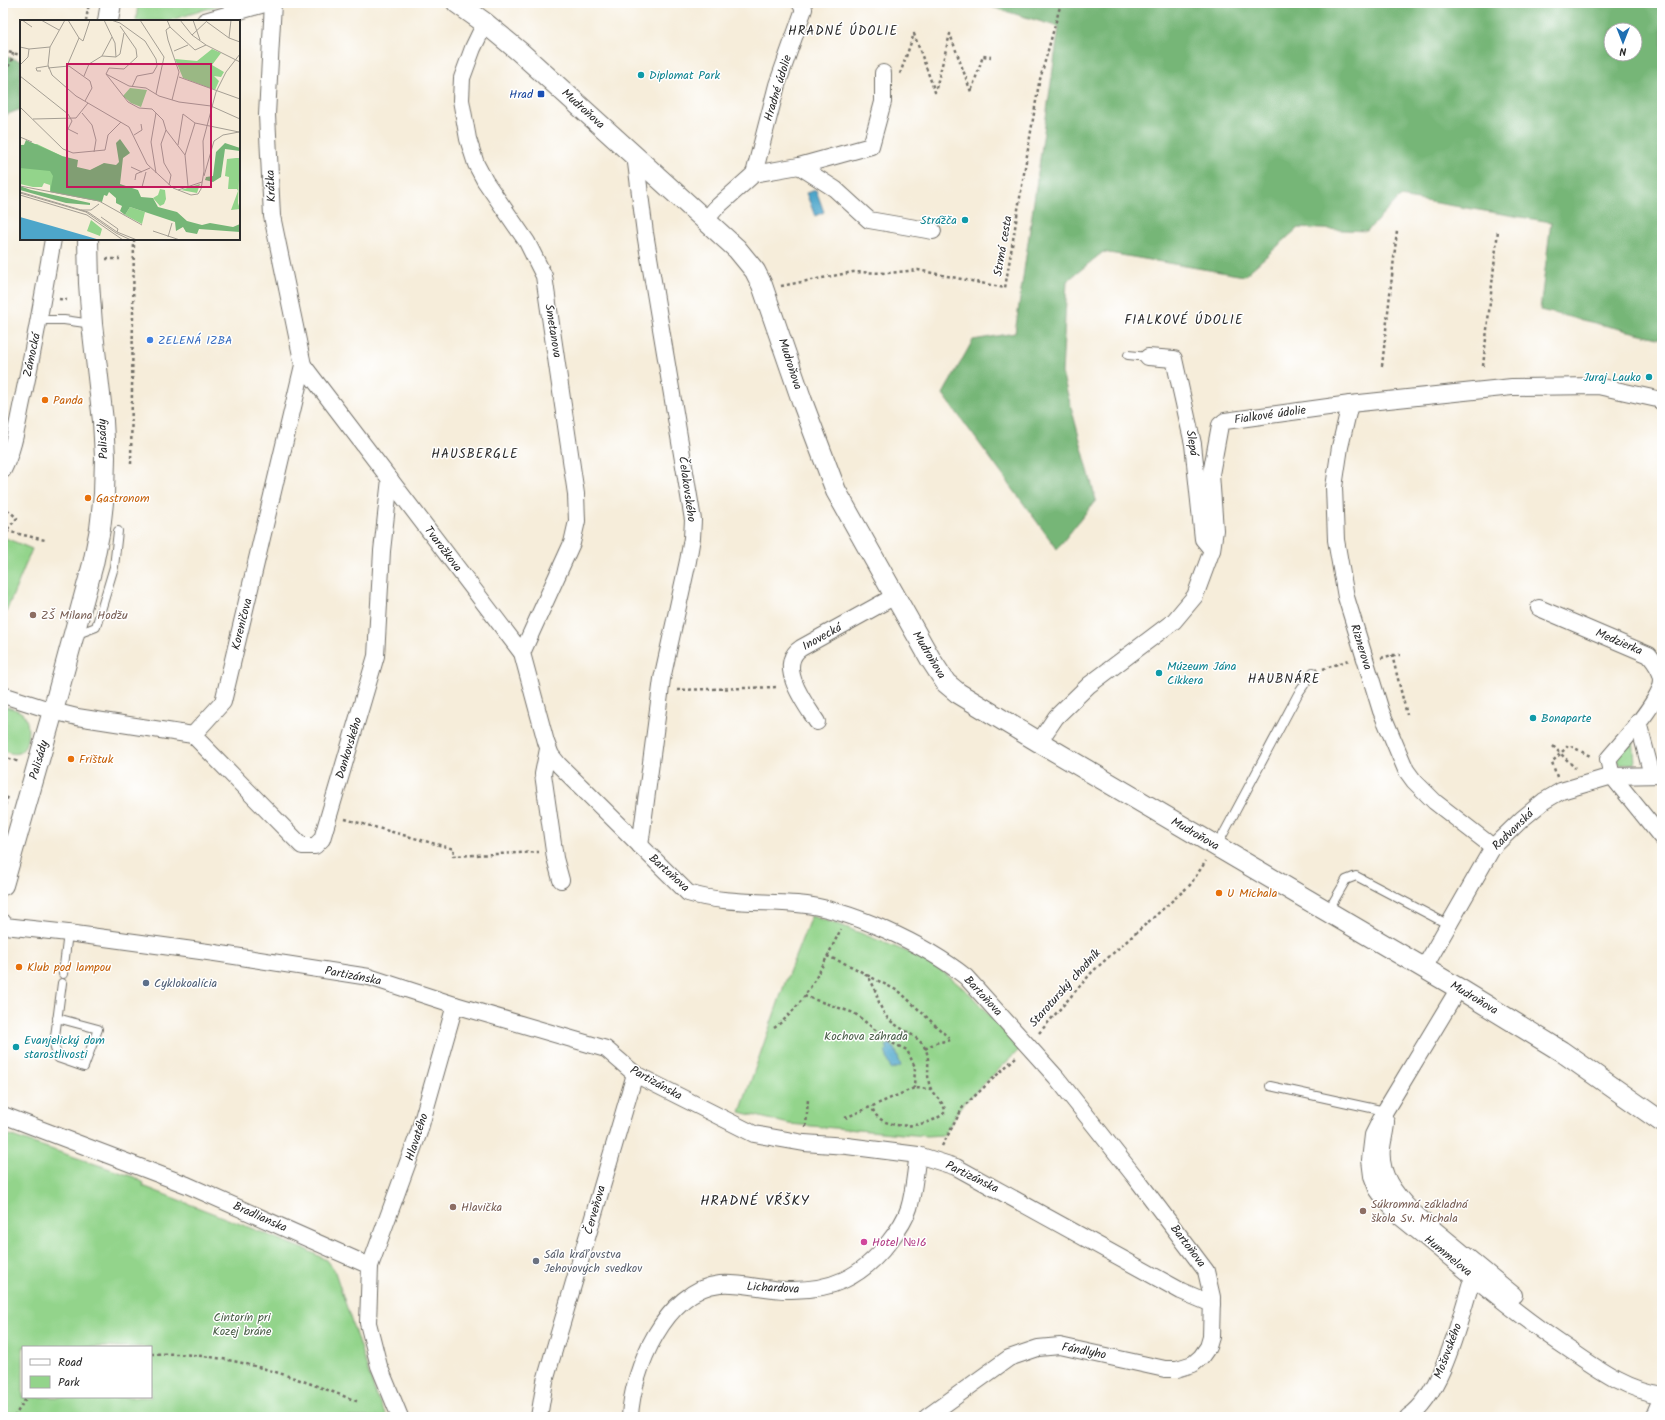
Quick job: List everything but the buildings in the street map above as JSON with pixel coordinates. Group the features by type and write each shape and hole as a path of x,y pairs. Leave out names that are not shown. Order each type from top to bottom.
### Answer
{"street":[{"path":"108,20 111,3"},
{"path":"208,20 268,3"},
{"name":"Krátka","path":"273,3 267,115 272,216 303,365"},
{"name":"Mudroňova","path":"457,3 485,23 520,52 635,155 737,249 755,271 774,317 802,401 836,491 931,660 946,683 958,693 1212,852 1328,911 1459,988 1561,1051 1662,1122"},
{"name":"Hradné údolie","path":"754,174 777,85 804,9 800,3"},
{"name":"Smetanova","path":"485,23 462,78 461,100 468,139 476,164 485,181 526,242 544,276 576,494 577,516 572,543 522,653"},
{"path":"705,221 716,208 754,174 799,166 871,146 883,102 883,73"},
{"name":"Čelakovského","path":"635,155 645,233 692,520 692,538 688,561 662,679 640,846"},
{"path":"799,166 836,189 870,220 933,231"},
{"name":"Zámocká","path":"3,470 17,426 39,320 53,240"},
{"name":"Palisády","path":"3,885 54,711 74,636 97,546 104,494 103,421 92,324 88,240"},
{"name":"Slepá","path":"1148,357 1174,359 1193,444 1203,538 1212,550"},
{"name":"Tvarožkova","path":"303,365 522,653 548,749 559,765 640,846"},
{"name":"Koreničova","path":"193,735 223,702 303,365"},
{"name":"Fialkové údolie","path":"1038,742 1056,717 1089,685 1174,621 1195,596 1212,550 1215,530 1211,474 1220,425 1225,421 1350,404 1512,386 1598,386 1657,399 1662,402"},
{"name":"Riznerova","path":"1350,404 1340,447 1334,487 1336,540 1346,597 1364,656 1382,711 1406,770 1435,802 1493,847"},
{"name":"Dankovského","path":"193,735 302,846 315,846 322,839 376,656 382,551 390,479"},
{"name":"Inovecká","path":"817,722 795,686 792,678 792,663 794,655 798,650 895,596"},
{"name":"Medzierka","path":"1539,608 1649,655 1657,664 1662,678 1660,689 1655,701 1608,760 1612,776"},
{"path":"3,694 54,711 76,716 193,735"},
{"path":"1638,722 1657,775"},
{"name":"Tvarožkova","path":"548,749 543,774 554,851 561,880"},
{"name":"Radvanská","path":"1424,968 1493,847 1522,818 1550,797 1561,791 1612,776 1657,775"},
{"path":"1612,776 1662,838"},
{"name":"Bartoňova","path":"640,846 684,889 692,894 714,898 807,905 849,916 873,925 927,950 951,965 966,977 1078,1104 1204,1267 1212,1291 1212,1304"},
{"name":"Partizánska","path":"3,922 5,926 16,928 68,933 207,952 369,977 455,1005 606,1049 635,1074 754,1134 804,1143 847,1146 918,1155 956,1167 1181,1291 1212,1304"},
{"name":"Hummelova","path":"1459,988 1374,1131 1370,1154 1371,1170 1377,1189 1400,1217 1542,1332 1596,1369 1616,1380 1639,1390 1662,1395"},
{"name":"Hlavatého","path":"370,1266 419,1132 455,1005"},
{"name":"Červeňova","path":"538,1417 545,1381 635,1074"},
{"name":"Hummelova","path":"1386,1112 1386,1128 1382,1149 1382,1162 1387,1178 1398,1196 1412,1211 1549,1325 1571,1351"},
{"name":"Bradlianska","path":"3,1115 187,1185 370,1266"},
{"name":"Lichardova","path":"630,1417 632,1392 650,1347 667,1318 680,1302 696,1292 718,1284 774,1290 805,1290 833,1285 858,1273 872,1262 883,1250 903,1221 909,1207 918,1155"},
{"path":"370,1266 368,1323 379,1366 400,1417"},
{"name":"Mošovského","path":"1408,1417 1421,1405 1437,1380 1453,1340 1473,1277"},
{"name":"Fándlyho","path":"926,1417 1009,1358 1044,1346 1069,1347 1165,1369 1174,1369 1193,1364 1202,1357 1210,1341 1212,1304"},
{"path":"1654,1417 1662,1398"}],"lane":[{"path":"39,320 64,320 92,324"},
{"path":"1128,355 1148,357"},
{"path":"74,636 96,627 114,566 118,531"},
{"path":"1212,852 1298,694 1313,672"},
{"path":"1328,911 1346,880 1356,876 1449,925"},
{"path":"63,974 68,933"},
{"path":"57,1018 98,1029 84,1067 58,1058 54,1044 57,1018 62,983"},
{"path":"1270,1086 1386,1112"}],"path":[{"path":"86,20 89,3"},
{"name":"Strmá cesta","path":"776,287 853,272 888,273 918,270 1005,288 1040,83 1061,3"},
{"path":"900,75 914,34 935,92 950,34 971,92 984,56 991,57"},
{"path":"3,51 20,55"},
{"path":"3,70 7,68 12,59 13,53"},
{"path":"1483,366 1498,230"},
{"path":"1382,366 1397,231"},
{"path":"131,464 134,240"},
{"path":"103,259 120,259"},
{"path":"3,495 6,490"},
{"path":"3,506 17,518 4,530"},
{"path":"4,530 45,540"},
{"path":"1380,659 1392,655 1400,656"},
{"path":"1392,655 1407,715"},
{"path":"1313,672 1364,656"},
{"path":"675,685 675,690 795,686"},
{"path":"1558,778 1552,762 1569,745 1596,759"},
{"path":"1553,746 1574,768"},
{"path":"3,757 24,764"},
{"path":"329,813 454,849 453,856 554,851"},
{"name":"Staroturský chodník","path":"945,1139 963,1107 1028,1046 1093,971 1190,886 1212,852"},
{"path":"774,1028 786,1019 804,996 849,916"},
{"path":"827,956 900,992 951,1040 935,1043 926,1049"},
{"path":"862,972 868,977 880,1007 886,1016 894,1024 918,1039 926,1049 927,1076 931,1089 945,1107 945,1112 941,1117 936,1119 908,1126 896,1126 884,1122 876,1117 872,1106"},
{"path":"804,996 854,1013 892,1043 907,1050 915,1067 914,1088"},
{"path":"846,1118 914,1088 931,1089"},
{"path":"806,1131 808,1099"},
{"path":"152,1354 231,1359 288,1374 359,1402"},
{"path":"14,1417 27,1398"}],"green space":[{"path":"138,3 226,3 171,20 136,20"},
{"path":"978,3 1662,3 1662,339 1540,310 1551,222 1400,197 1367,231 1298,228 1244,276 1103,252 1067,281 1062,373 1096,500 1057,549 943,394 973,340 1015,333 1059,27"},
{"path":"3,56 20,61 20,109 3,116"},
{"path":"3,537 32,549 6,612 3,611"},
{"path":"3,706 21,712 26,718 28,729 27,741 22,751 16,754 3,750"},
{"path":"1633,737 1635,763 1621,765 1618,762 1618,754"},
{"name":"Kochova záhrada","path":"811,916 843,926 930,961 970,994 1020,1049 961,1106 944,1135 926,1136 789,1124 740,1112 786,980"},
{"name":"Cintorín pri Kozej bráne","path":"3,1133 134,1177 144,1183 143,1186 307,1250 326,1260 335,1272 376,1395 387,1417 3,1417"}],"water":[{"path":"816,190 824,212 815,216 806,193"},
{"path":"891,1044 893,1048 895,1048 901,1066 891,1070 885,1051 887,1050 885,1046"}],"place":[{"name":"Diplomat Park","path":"641,75"},
{"name":"Hrad","path":"541,94"},
{"name":"Strážča","path":"965,220"},
{"name":"ZELENÁ IZBA","path":"150,340"},
{"name":"Juraj Lauko","path":"1649,377"},
{"name":"Panda","path":"45,400"},
{"name":"Gastronom","path":"88,498"},
{"name":"ZŠ Milana Hodžu","path":"33,615"},
{"name":"Múzeum Jána Cikkera","path":"1159,673"},
{"name":"Bonaparte","path":"1533,718"},
{"name":"Frištuk","path":"71,759"},
{"name":"U Michala","path":"1219,893"},
{"name":"Klub pod lampou","path":"19,967"},
{"name":"Cyklokoalícia","path":"146,983"},
{"name":"Evanjelický dom starostlivosti","path":"16,1047"},
{"name":"Hlavička","path":"453,1207"},
{"name":"Súkromná základná škola Sv. Michala","path":"1363,1211"},
{"name":"Hotel №16","path":"864,1242"},
{"name":"Sála kráľovstva Jehovových svedkov","path":"536,1261"}],"district":[{"name":"HRADNÉ ÚDOLIE","path":"843,31"},
{"name":"FIALKOVÉ ÚDOLIE","path":"1184,320"},
{"name":"HAUSBERGLE","path":"475,454"},
{"name":"HAUBNÁRE","path":"1284,679"},
{"name":"HRADNÉ VŔŠKY","path":"755,1201"}]}
